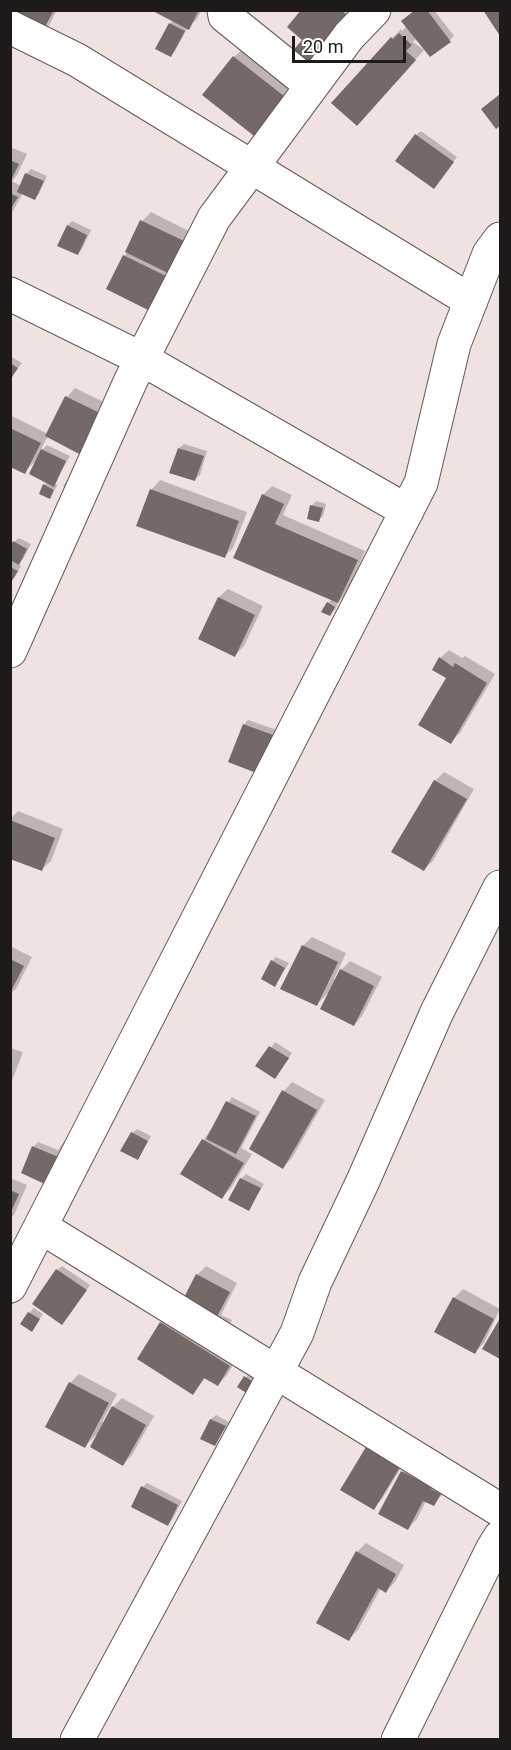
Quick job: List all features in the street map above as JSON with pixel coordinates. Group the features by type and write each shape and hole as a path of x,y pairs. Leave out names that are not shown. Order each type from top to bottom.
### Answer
{"street":[{"path":"224,10 225,16 312,86"},
{"path":"10,651 142,359 214,218 349,36 374,10"},
{"path":"10,27 77,60 471,301"},
{"path":"10,1286 421,483 454,344 489,255 501,239"},
{"path":"10,294 142,359 407,511"},
{"path":"77,1740 297,1333 315,1282 372,1161 437,1012 501,887"},
{"path":"41,1227 501,1510"},
{"path":"398,1740 492,1550 501,1537"}],"building":[{"path":"10,10 54,10 36,44 10,31"},
{"path":"151,10 199,10 189,30"},
{"path":"301,10 341,10 365,32 309,95 278,68 302,40 287,27"},
{"path":"415,10 427,10 451,42 430,57 401,21"},
{"path":"483,10 500,10 500,36"},
{"path":"169,23 185,31 171,57 155,49"},
{"path":"399,33 412,45 406,51 416,60 357,126 331,103 391,37 393,39"},
{"path":"233,56 294,104 263,143 202,95"},
{"path":"500,94 500,126 496,129 481,109"},
{"path":"415,134 454,162 434,189 395,161"},
{"path":"10,160 19,164 10,182"},
{"path":"25,173 44,181 35,200 17,192"},
{"path":"10,193 18,197 10,210"},
{"path":"140,220 184,241 168,273 125,252"},
{"path":"67,225 87,235 78,255 57,246"},
{"path":"123,255 166,276 148,310 106,289"},
{"path":"10,363 18,368 10,380"},
{"path":"65,396 104,415 83,456 45,436"},
{"path":"10,428 41,443 25,474 10,467"},
{"path":"178,448 204,456 195,481 169,473"},
{"path":"41,449 66,461 54,487 29,474"},
{"path":"43,484 54,490 50,499 39,494"},
{"path":"150,489 239,521 225,558 136,526"},
{"path":"262,494 284,504 275,524 358,560 338,603 233,558"},
{"path":"310,505 323,508 319,522 307,519"},
{"path":"13,541 27,549 19,565 10,560 10,547"},
{"path":"10,567 18,571 10,584"},
{"path":"218,597 255,615 235,657 198,639"},
{"path":"327,602 335,607 330,616 321,612"},
{"path":"439,657 453,667 455,663 487,683 451,744 418,725 446,678 432,670"},
{"path":"243,724 273,735 259,774 228,762"},
{"path":"434,780 467,799 424,871 391,852"},
{"path":"10,820 55,838 42,871 10,859"},
{"path":"302,945 338,962 317,1006 280,989"},
{"path":"10,959 24,966 10,993"},
{"path":"271,960 285,968 275,987 261,979"},
{"path":"340,969 374,986 354,1026 320,1009"},
{"path":"269,1046 289,1058 275,1079 255,1066"},
{"path":"282,1090 317,1110 283,1169 249,1149"},
{"path":"226,1101 256,1116 236,1154 206,1139"},
{"path":"131,1132 148,1141 138,1160 120,1151"},
{"path":"202,1139 244,1163 222,1199 180,1174"},
{"path":"32,1146 61,1158 49,1186 21,1173"},
{"path":"240,1178 261,1188 249,1211 228,1200"},
{"path":"10,1190 19,1194 10,1214"},
{"path":"56,1269 87,1290 62,1325 32,1304"},
{"path":"196,1274 230,1292 213,1324 174,1317"},
{"path":"453,1297 494,1319 475,1354 434,1332"},
{"path":"28,1312 40,1319 32,1332 20,1324"},
{"path":"500,1321 500,1359 482,1349"},
{"path":"160,1322 230,1366 218,1386 204,1378 193,1395 137,1359"},
{"path":"244,1376 255,1383 248,1394 237,1387"},
{"path":"69,1382 109,1403 85,1448 45,1427"},
{"path":"112,1406 146,1425 123,1466 90,1447"},
{"path":"210,1419 226,1426 215,1446 200,1439"},
{"path":"366,1447 400,1467 374,1510 340,1490"},
{"path":"401,1471 441,1494 434,1506 423,1501 408,1530 378,1514"},
{"path":"141,1486 178,1505 168,1526 131,1507"},
{"path":"356,1551 396,1574 386,1593 378,1588 349,1641 316,1623"}]}
